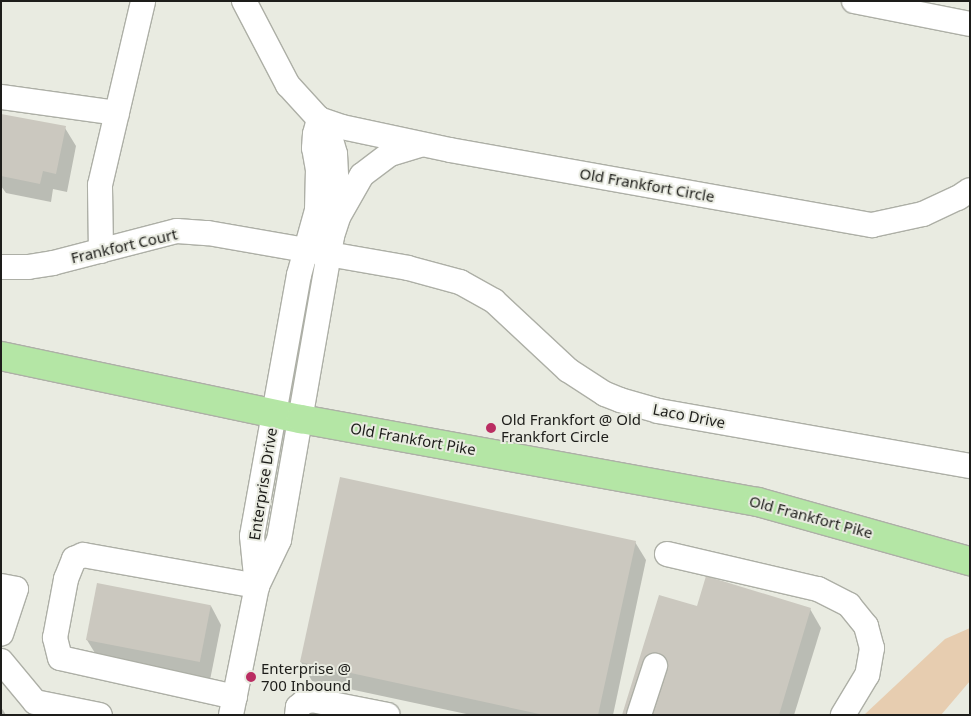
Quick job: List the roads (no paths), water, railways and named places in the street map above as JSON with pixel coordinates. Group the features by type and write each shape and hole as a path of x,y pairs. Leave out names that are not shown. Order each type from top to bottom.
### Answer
{"main road":[{"name":"Old Frankfort Pike","path":"1,356 288,416 758,502 970,561"}],"street":[{"path":"101,251 100,185 143,1"},
{"path":"244,1 288,84 329,133 335,154 338,217"},
{"path":"854,1 970,24"},
{"path":"1,97 116,113"},
{"path":"288,416 318,251 318,170 314,148 319,119"},
{"name":"Old Frankfort Circle","path":"319,119 351,129 423,144 872,225 923,214 958,198 970,190"},
{"path":"318,251 362,175 390,154 423,144"},
{"name":"Frankfort Court","path":"1,267 28,267 101,251 147,237 177,231 208,232 318,251"},
{"name":"Laco Drive","path":"318,251 408,268 460,282 494,301 568,370 605,394 620,400 658,411 970,466"},
{"name":"Enterprise Drive","path":"233,706 257,586 279,540 288,416"},
{"path":"667,554 818,589 849,605 866,626 872,648 867,675 843,715"},
{"path":"233,706 60,658 55,638 66,579 74,559 83,555 257,586"},
{"path":"1,586 16,590 1,634"},
{"path":"1,661 26,709 100,715"},
{"path":"639,715 656,666"},
{"path":"297,715 298,707 304,702 312,700 388,715"}],"place":[{"name":"Old Frankfort @ Old Frankfort Circle","path":"491,428"},
{"name":"Enterprise @ 700 Inbound","path":"251,677"}]}
